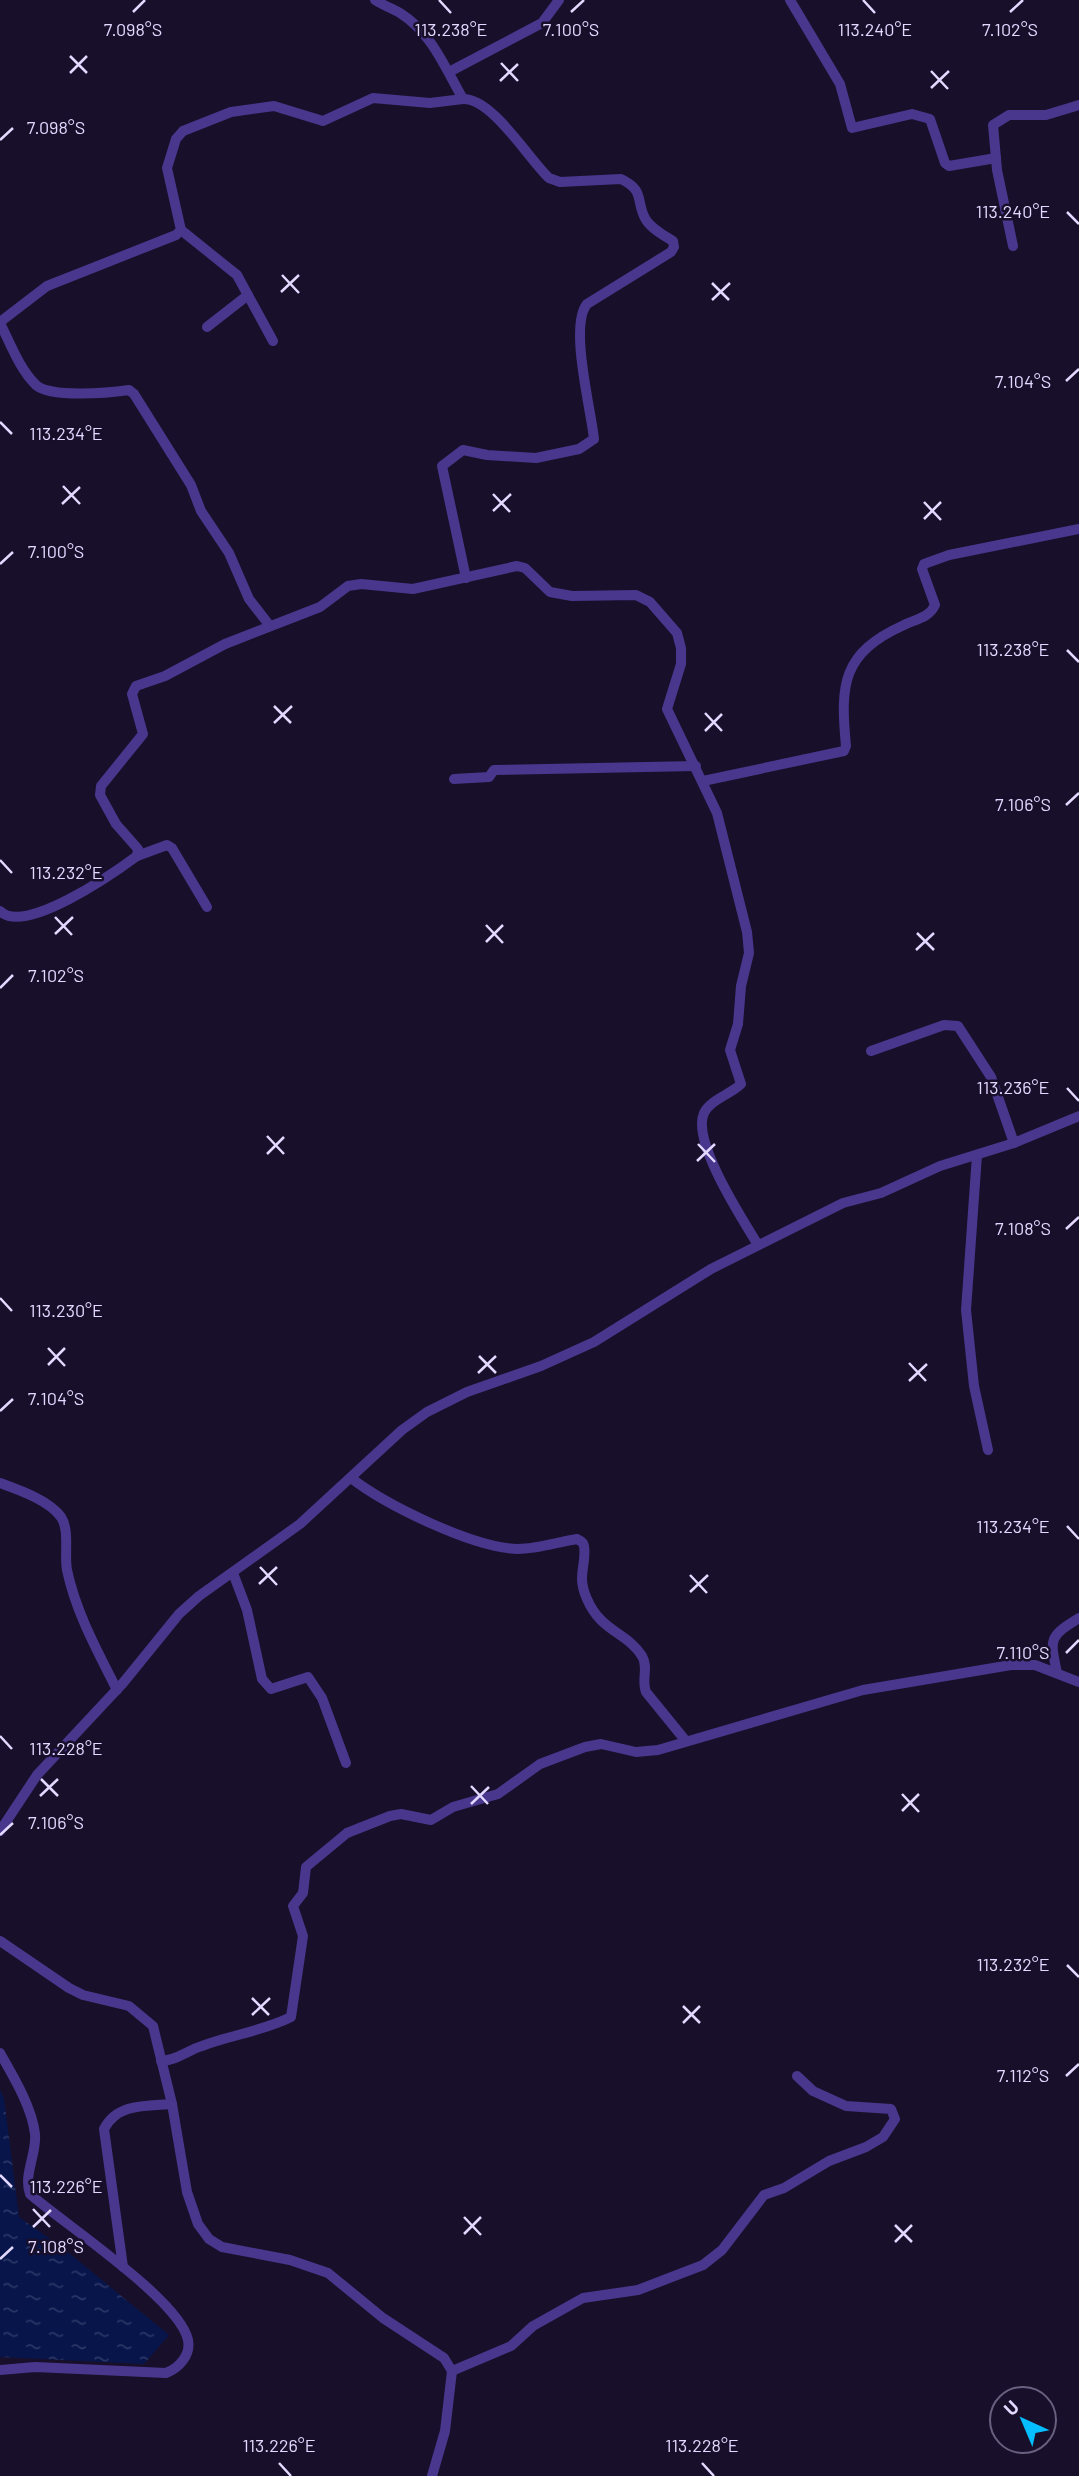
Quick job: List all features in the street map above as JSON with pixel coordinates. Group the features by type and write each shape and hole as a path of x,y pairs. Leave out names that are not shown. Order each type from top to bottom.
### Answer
{"street":[{"path":"375,0 400,13 421,31 443,59 463,99"},
{"path":"449,72 542,23 559,0"},
{"path":"790,0 840,84 852,128 918,114 930,119 949,166 996,158"},
{"path":"273,341 233,270 181,230 167,168 176,139 191,127 231,112 274,106 323,121 330,120 349,106 373,98 430,103 463,99 475,101 496,118 549,178 560,182 621,179 638,191 648,223 673,241 674,247 671,252 587,304 581,312 581,335 594,439 579,449 536,458 487,455 463,450 442,466 466,578"},
{"path":"1013,246 996,158 993,125 1009,115 1046,116 1079,105"},
{"path":"181,230 170,239 47,286 0,323 29,377 39,388 56,392 129,390 134,394 191,485 201,511 229,553 249,599 270,626"},
{"path":"207,327 248,295"},
{"path":"703,781 844,751 844,683 849,667 866,647 930,614 935,605 922,569 924,564 949,555 1079,529"},
{"path":"137,856 138,849 116,824 100,795 102,786 143,734 132,694 136,686 270,626 320,607 348,586 361,584 413,589 517,566 525,568 550,592 572,596 636,596 650,602 677,633 681,664 667,709 717,813 747,932 749,953 741,986 738,1024 730,1050 741,1084 710,1105 704,1114 703,1133 712,1165 758,1245"},
{"path":"454,779 489,777 494,770 696,766"},
{"path":"0,911 5,916 17,918 37,913 103,882 137,856 167,845 172,848 207,907"},
{"path":"871,1051 944,1025 958,1026 991,1077 1014,1143"},
{"path":"0,1831 37,1775 117,1690 179,1614 199,1596 300,1524 402,1430 427,1412 467,1392 541,1366 594,1342 711,1269 843,1203 881,1193 940,1166 1014,1143 1079,1116"},
{"path":"977,1155 966,1310 974,1386 988,1450"},
{"path":"351,1478 399,1508 463,1535 498,1545 519,1549 577,1539 581,1541 584,1546 580,1574 587,1599 602,1624 624,1639 643,1658 646,1670 643,1684 646,1692 685,1740"},
{"path":"0,1483 53,1509 61,1518 65,1528 67,1570 83,1619 117,1690"},
{"path":"233,1573 247,1610 261,1679 271,1689 308,1677 323,1698 346,1763"},
{"path":"1057,1673 1050,1642 1053,1636 1079,1618"},
{"path":"161,2062 174,2060 200,2046 238,2033 275,2025 291,2017 303,1936 293,1906 303,1893 306,1867 348,1833 401,1814 432,1820 453,1807 498,1794 540,1764 585,1746 601,1744 636,1752 658,1750 685,1740 810,1708 863,1689 1011,1665 1035,1665 1079,1682"},
{"path":"0,1941 69,1988 139,2012 149,2020 157,2033 187,2192 198,2224 209,2239 222,2247 290,2260 328,2273 383,2318 444,2358 452,2371 445,2431 432,2476"},
{"path":"0,2053 35,2133 34,2153 27,2179 30,2194 123,2267 159,2300 184,2329 189,2347 174,2370 166,2373 35,2367 0,2370"},
{"path":"452,2371 511,2346 533,2326 583,2298 638,2290 703,2265 722,2250 764,2195 785,2188 829,2161 866,2147 883,2137 892,2126 895,2119 891,2109 882,2106 846,2106 813,2091 797,2076"},
{"path":"123,2267 104,2129 109,2119 127,2108 172,2104"}],"water":[{"path":"0,2090 4,2098 19,2217 64,2249 169,2335 144,2364 0,2357"}]}
